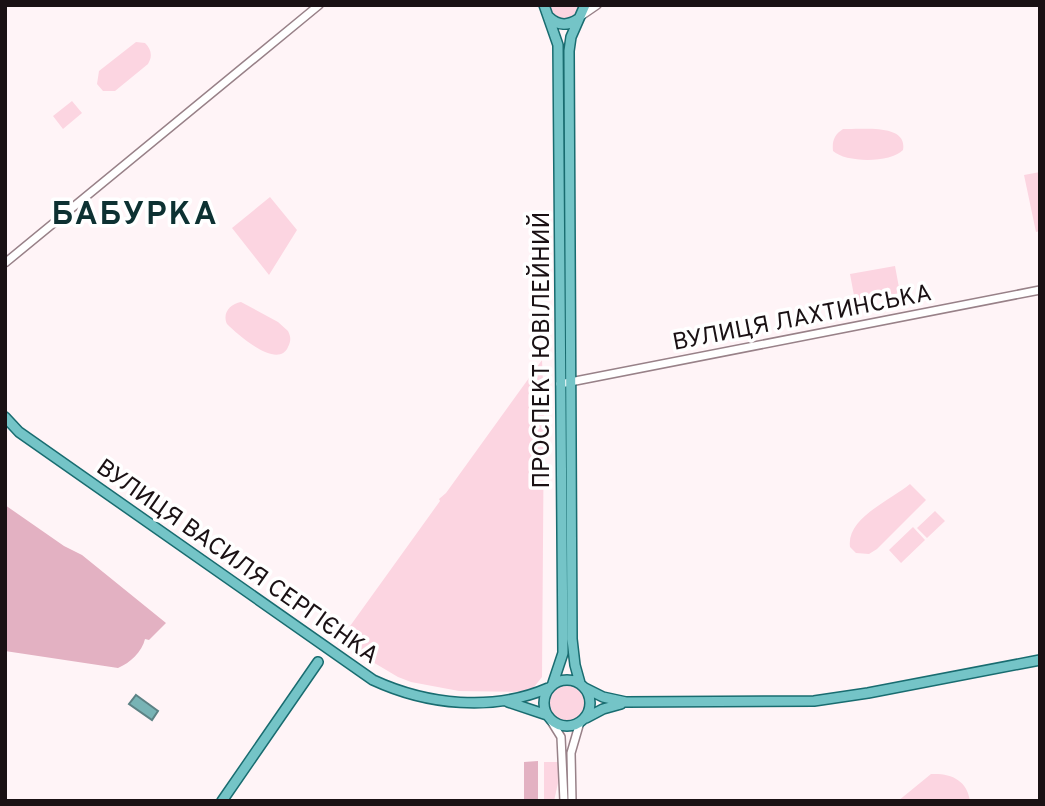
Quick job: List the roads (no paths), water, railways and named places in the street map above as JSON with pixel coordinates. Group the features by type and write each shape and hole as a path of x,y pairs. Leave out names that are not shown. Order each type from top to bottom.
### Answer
{"main road":[{"name":"ПРОСПЕКТ ЮВІЛЕЙНИЙ","path":"583,686 575,665 572,639 569,51 571,37 585,5"},
{"name":"ПРОСПЕКТ ЮВІЛЕЙНИЙ","path":"545,9 558,45 563,653 550,686"},
{"path":"545,9 560,24 573,23 580,17"},
{"name":"ВУЛИЦЯ ВАСИЛЯ СЕРГІЄНКА","path":"5,417 19,432 312,639 386,686 428,698 460,702 507,702 550,686"},
{"path":"312,639 318,662"},
{"path":"222,801 318,662 339,657"},
{"path":"626,702 566,726 549,718 543,702 550,686 567,679 603,697 626,702 814,701 1040,660"},
{"path":"582,721 590,708 590,701 583,686"},
{"name":"ВУЛИЦЯ ВАСИЛЯ СЕРГІЄНКА","path":"507,702 549,718"}],"street":[{"path":"5,263 320,5"},
{"path":"580,17 597,5"},
{"name":"ВУЛИЦЯ ЛАХТИНСЬКА","path":"560,384 1040,290"},
{"path":"549,718 561,737 564,801"},
{"path":"572,801 572,753 582,721"}],"water":[{"path":"136,695 158,711 152,720 129,704"}],"district":[{"name":"БАБУРКА","path":"135,213"}]}
